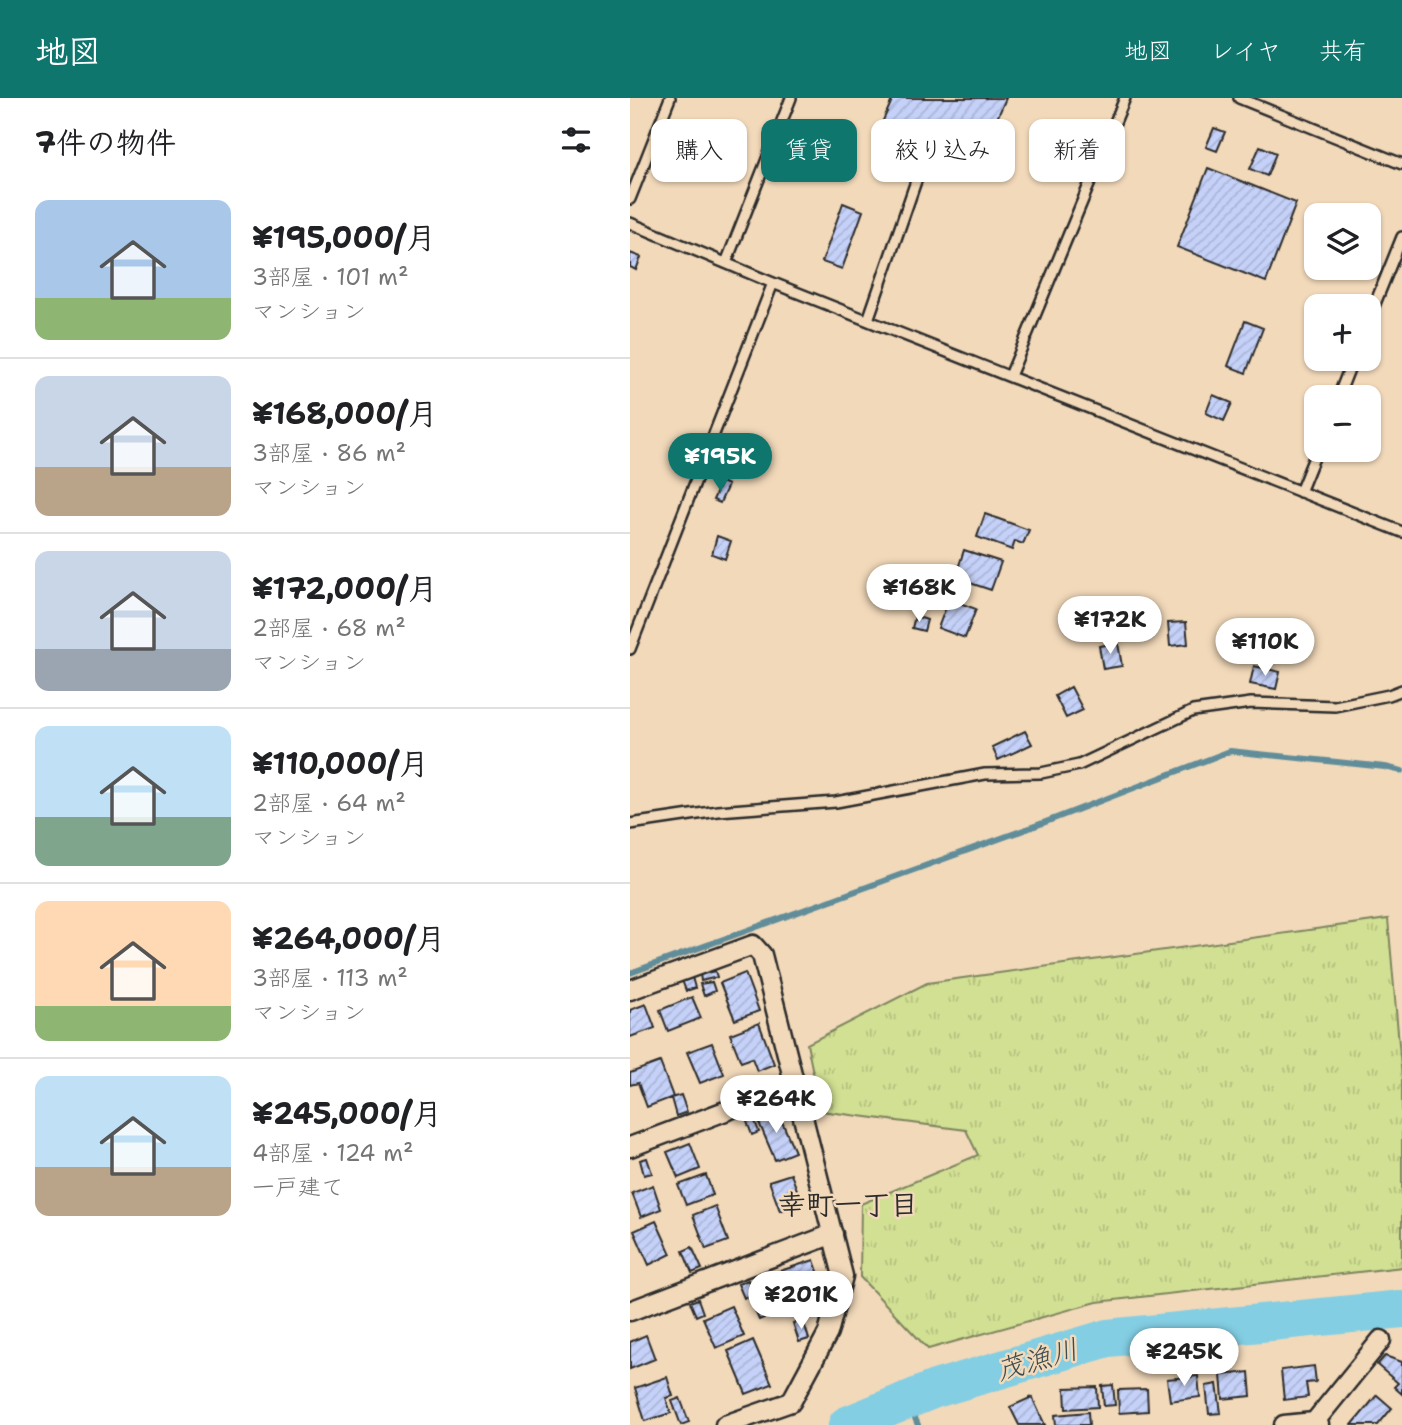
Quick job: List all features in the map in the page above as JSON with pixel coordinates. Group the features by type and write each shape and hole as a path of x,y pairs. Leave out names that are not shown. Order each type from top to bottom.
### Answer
{"street":[{"path":"630,990 753,945 762,955 843,1276 828,1333 791,1402 726,1425"},
{"path":"630,1147 794,1085"},
{"path":"630,1311 833,1234"},
{"path":"1284,1425 1315,1424 1381,1340"}],"lane":[{"path":"630,199 670,98"},
{"path":"726,263 791,98"},
{"path":"1010,376 1125,98"},
{"path":"1239,98 1402,164"},
{"path":"868,320 916,182"},
{"path":"630,223 773,283 1402,532"},
{"path":"1379,294 1402,237"},
{"path":"630,649 773,283"},
{"path":"1300,492 1312,462"},
{"path":"630,824 718,811 836,802 985,774 1041,773 1079,765 1193,711 1251,703 1335,706 1402,690"}],"green space":[{"path":"1388,919 1402,1078 1402,1267 1097,1302 928,1349 860,1277 861,1204 978,1155 966,1130 821,1111 807,1044 927,983"}],"building":[{"path":"893,98 1006,98 997,119 884,119"},
{"path":"1214,128 1225,132 1217,151 1206,147"},
{"path":"1260,146 1276,153 1267,176 1250,169"},
{"path":"1208,168 1296,203 1266,282 1177,247"},
{"path":"843,203 863,211 842,269 822,262"},
{"path":"630,253 641,257 636,270 630,267"},
{"path":"1245,321 1263,328 1246,373 1228,366"},
{"path":"1213,395 1232,403 1224,421 1206,413"},
{"path":"721,482 728,485 720,503 713,500"},
{"path":"985,514 1029,530 1023,544 1015,541 1012,550 977,537"},
{"path":"717,536 731,541 725,559 712,554"},
{"path":"964,550 1001,562 991,590 955,578"},
{"path":"949,599 976,609 965,638 938,628"},
{"path":"915,616 927,620 924,631 912,628"},
{"path":"1186,622 1188,644 1170,646 1168,623"},
{"path":"1118,643 1122,666 1103,669 1099,646"},
{"path":"1254,666 1280,672 1276,689 1250,684"},
{"path":"1071,687 1083,710 1066,718 1055,696"},
{"path":"1025,731 1032,744 998,760 992,747"},
{"path":"715,971 717,977 701,981 700,974"},
{"path":"745,973 759,1011 735,1020 720,983"},
{"path":"692,977 695,988 686,991 682,980"},
{"path":"712,982 715,991 704,996 700,984"},
{"path":"692,997 701,1018 668,1031 660,1010"},
{"path":"646,1004 655,1028 630,1037 630,1010"},
{"path":"759,1023 774,1064 757,1071 752,1058 741,1062 730,1034"},
{"path":"712,1043 724,1074 700,1083 687,1052"},
{"path":"660,1062 673,1097 647,1107 638,1083 630,1085 630,1073"},
{"path":"681,1095 687,1112 676,1116 671,1098"},
{"path":"777,1110 795,1152 775,1160 757,1118"},
{"path":"753,1116 759,1132 752,1135 746,1119"},
{"path":"690,1143 700,1169 678,1178 667,1152"},
{"path":"647,1158 652,1173 644,1175 640,1160"},
{"path":"791,1174 802,1203 780,1211 769,1181"},
{"path":"706,1175 713,1195 686,1205 678,1185"},
{"path":"653,1185 661,1209 641,1217 632,1193"},
{"path":"715,1206 728,1241 706,1249 693,1215"},
{"path":"656,1221 671,1254 649,1265 634,1231"},
{"path":"692,1247 702,1269 692,1273 683,1251"},
{"path":"814,1260 821,1280 813,1283 816,1295 795,1302 791,1290 784,1293 777,1272"},
{"path":"748,1280 752,1290 769,1283 781,1311 759,1320 749,1296 744,1298 738,1284"},
{"path":"698,1299 703,1313 696,1316 690,1302"},
{"path":"731,1306 744,1336 716,1348 703,1318"},
{"path":"803,1320 809,1339 799,1342 793,1323"},
{"path":"646,1335 655,1359 630,1369 630,1342"},
{"path":"753,1340 772,1384 746,1394 728,1351"},
{"path":"1385,1356 1402,1362 1402,1394 1394,1387 1398,1383 1377,1365"},
{"path":"1314,1366 1316,1382 1306,1383 1308,1397 1284,1400 1281,1370"},
{"path":"1249,1372 1251,1396 1223,1399 1221,1375"},
{"path":"1198,1376 1200,1397 1170,1401 1167,1379"},
{"path":"667,1377 673,1396 666,1398 671,1413 645,1421 635,1388"},
{"path":"1217,1384 1221,1413 1209,1414 1206,1386"},
{"path":"1113,1385 1115,1405 1104,1406 1102,1386"},
{"path":"1097,1387 1098,1407 1066,1409 1065,1388"},
{"path":"1147,1389 1148,1411 1119,1413 1118,1390"},
{"path":"1377,1395 1392,1408 1378,1425 1352,1425"},
{"path":"1032,1397 1045,1425 1019,1425 1010,1407"},
{"path":"680,1398 689,1422 681,1425 672,1401"},
{"path":"1088,1412 1089,1425 1056,1425 1055,1415"}],"waterway":[{"path":"630,973 1043,823 1230,751 1402,771"},
{"name":"茂漁川","path":"847,1425 935,1389 1108,1338 1402,1309"},
{"path":"907,1400 918,1425"}],"district":[{"name":"幸町一丁目","path":"848,1204"}]}
